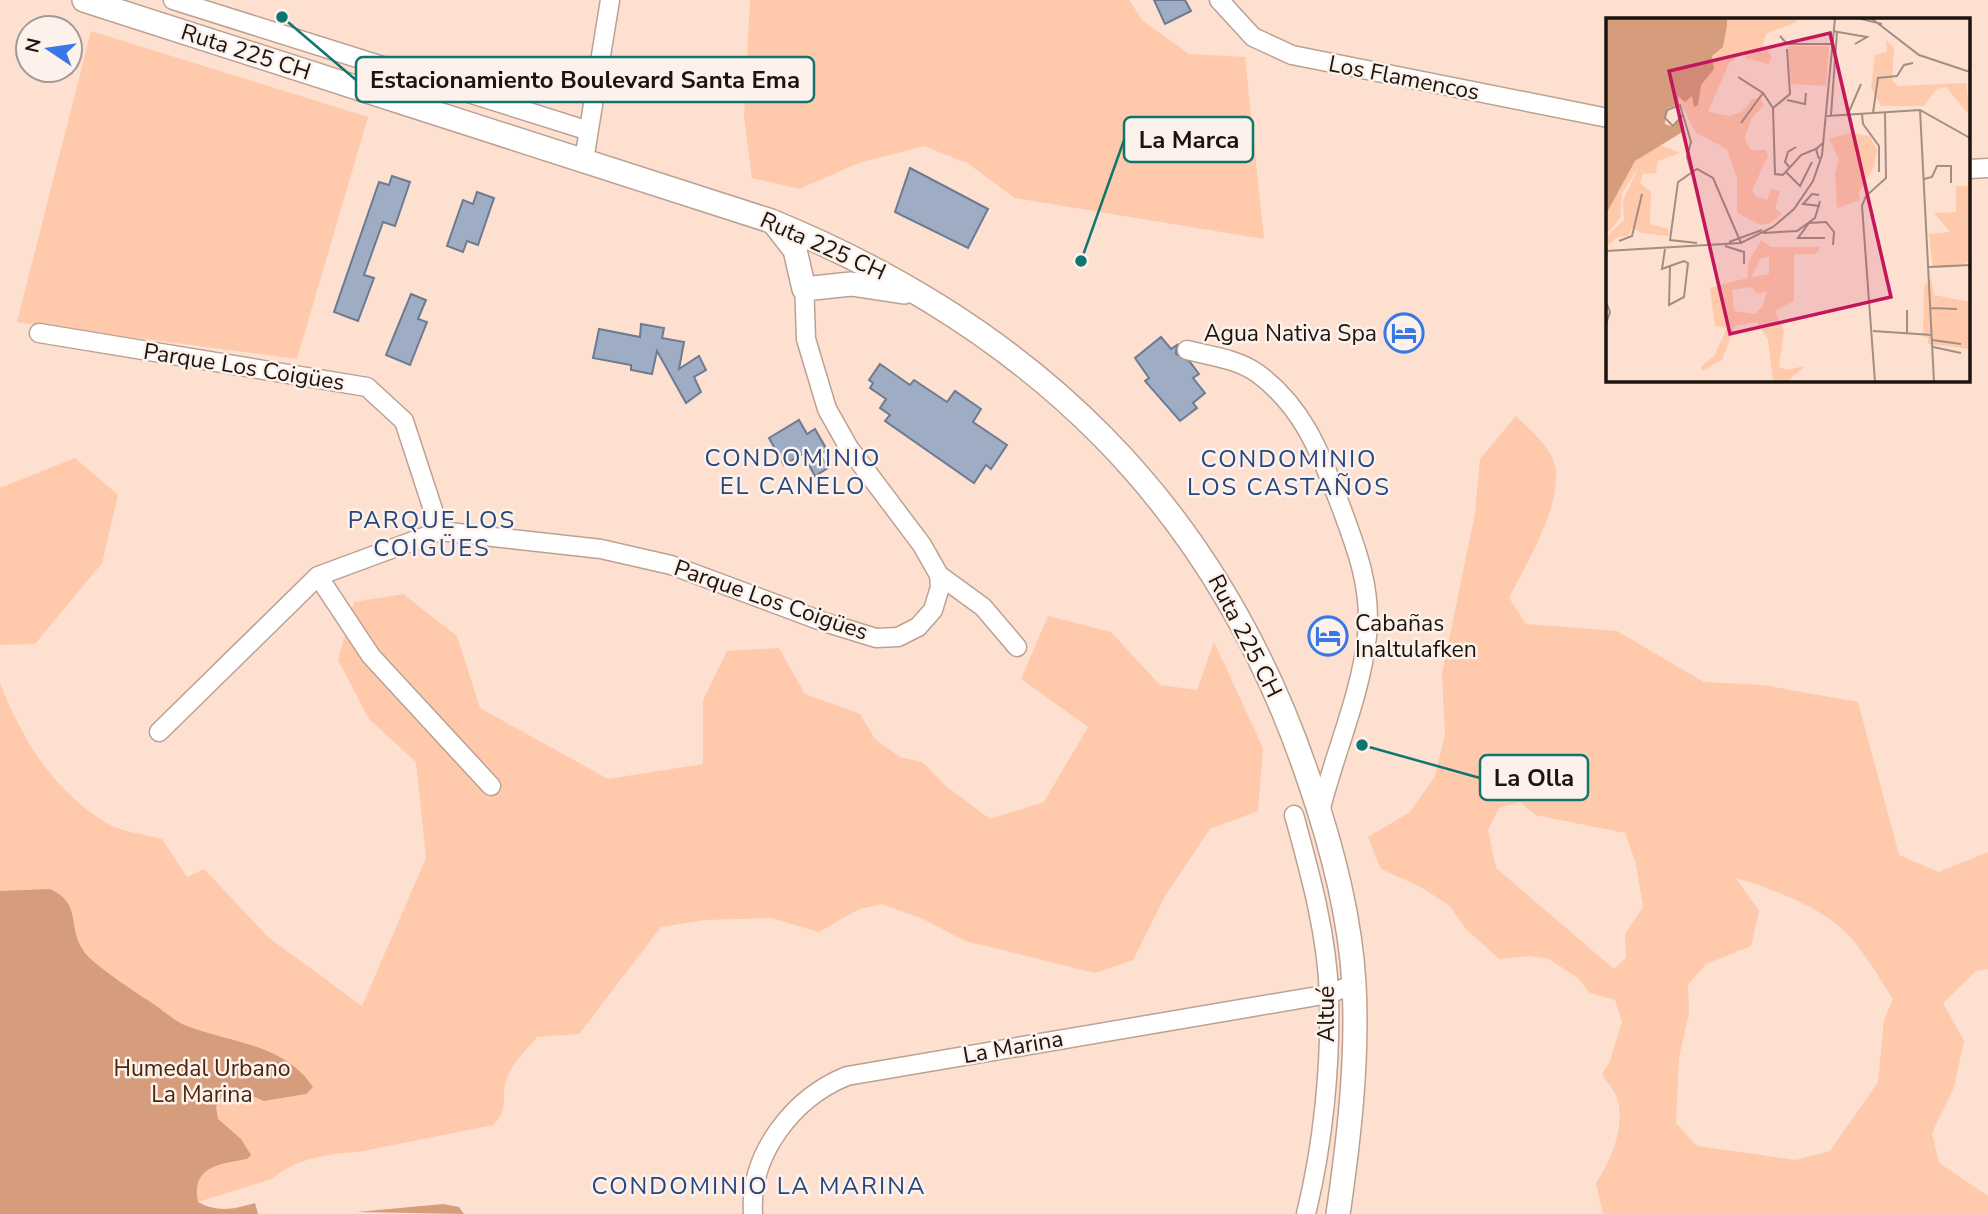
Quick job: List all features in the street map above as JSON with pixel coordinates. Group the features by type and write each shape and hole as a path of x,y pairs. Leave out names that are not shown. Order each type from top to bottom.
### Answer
{"main road":[{"name":"Ruta 225 CH","path":"84,0 771,221 810,237 856,258 934,302 1030,369 1108,440 1160,498 1201,552 1239,619 1293,730 1320,811 1342,900 1354,984 1352,1074 1338,1214"},
{"path":"771,221 795,250 804,289 851,284 874,286 934,302"}],"street":[{"path":"173,0 586,130"},
{"name":"Los Flamencos","path":"1219,0 1253,37 1292,55 1606,118"},
{"path":"584,160 586,130 608,1"},
{"path":"1970,169 1988,168"},
{"path":"810,237 804,289 806,339 827,409 849,448 922,545 939,575 983,607 1017,647"},
{"name":"Parque Los Coigües","path":"40,333 367,387 404,421 440,531"},
{"path":"1187,350 1241,363 1271,384 1297,412 1318,447 1362,561 1368,609 1365,653 1320,811"},
{"name":"Parque Los Coigües","path":"159,732 318,576 440,531 601,549 671,565 824,622 876,638 898,637 927,620 938,598 939,575"},
{"path":"318,576 371,656 491,786"},
{"name":"Altué","path":"1294,815 1314,889 1329,994 1315,1178 1306,1214"},
{"name":"La Marina","path":"753,1214 755,1179 765,1149 810,1096 847,1076 1329,994 1354,984"}],"green space":[{"path":"750,0 1129,0 1143,21 1189,54 1245,57 1264,239 1015,198 967,163 924,146 859,163 799,189 752,178 744,117"},
{"path":"91,31 368,117 297,359 17,322 78,84 84,84 84,59"},
{"path":"1516,416 1541,441 1555,464 1555,488 1547,520 1509,598 1526,624 1617,631 1704,682 1763,685 1858,702 1899,855 1939,872 1988,852 1988,969 1976,971 1943,1003 1964,1041 1954,1087 1932,1133 1939,1163 1988,1196 1988,1214 1603,1214 1596,1183 1612,1153 1620,1120 1617,1098 1602,1074 1610,1061 1622,1022 1615,1000 1590,993 1578,978 1549,959 1530,956 1499,959 1465,928 1450,906 1421,887 1381,869 1368,837 1410,812 1435,776 1445,734 1442,674 1475,513 1480,459","holes":["1520,802 1535,815 1625,833 1636,864 1643,907 1625,934 1626,958 1614,969 1496,868 1488,830 1499,808","1736,878 1792,898 1832,921 1857,945 1893,999 1884,1020 1878,1082 1830,1151 1795,1160 1697,1146 1676,1123 1679,1057 1689,1013 1688,985 1706,964 1751,946 1759,911"]},
{"path":"75,458 118,495 102,563 35,644 0,645 0,488"},
{"name":"Humedal Urbano La Marina","path":"403,594 457,636 480,708 608,779 703,764 703,700 727,651 779,648 805,694 860,714 875,739 900,757 922,762 946,786 990,819 1044,802 1088,727 1021,679 1048,616 1111,632 1160,685 1197,690 1214,642 1263,748 1258,811 1210,829 1165,896 1133,960 1095,973 965,941 923,919 882,904 859,909 819,932 771,918 704,920 661,927 579,1034 537,1037 523,1053 507,1078 503,1111 493,1125 358,1152 313,1158 291,1166 272,1179 172,1210 0,999 0,683 29,743 69,794 111,825 162,839 187,877 204,869 269,938 362,1006 426,858 416,762 369,719 338,660 354,602"}],"shaded area":[{"path":"50,889 60,895 70,908 78,941 83,950 106,971 183,1024 272,1053 301,1073 313,1087 306,1094 264,1101 245,1093 223,1094 216,1107 218,1119 241,1139 251,1155 247,1159 209,1169 203,1174 197,1190 198,1202 212,1208 226,1209 255,1203 258,1214 0,1214 0,891"},
{"path":"443,1204 459,1207 464,1214 357,1212"}],"building":[{"path":"1154,0 1185,0 1191,11 1165,24"},
{"path":"910,168 988,209 968,248 895,212"},
{"path":"392,176 410,182 395,226 383,222 364,275 374,278 358,321 334,312 379,182 389,185"},
{"path":"477,192 494,198 478,245 467,241 463,252 447,246 463,200 473,204"},
{"path":"411,294 426,300 418,319 427,322 410,365 386,355"},
{"path":"641,324 664,328 662,338 684,342 679,369 699,356 706,370 694,377 701,392 686,403 657,351 652,374 631,370 631,365 593,358 599,329 640,337"},
{"path":"1161,337 1171,349 1177,345 1176,354 1190,362 1199,374 1193,378 1205,393 1193,403 1197,408 1180,421 1145,381 1149,378 1135,358"},
{"path":"880,364 910,385 914,380 947,402 955,391 981,409 973,422 1007,445 991,469 986,465 974,483 885,421 890,415 880,408 886,399 870,388 873,383 869,380"},
{"path":"799,420 807,434 815,429 827,450 820,454 828,468 815,476 803,454 784,465 769,438"}],"place":[{"name":"Estacionamiento Boulevard Santa Ema","path":"282,17"},
{"name":"La Marca","path":"1081,261"},
{"name":"Agua Nativa Spa","path":"1404,333"},
{"name":"Cabañas Inaltulafken","path":"1328,636"},
{"name":"La Olla","path":"1362,745"}],"district":[{"name":"CONDOMINIO EL CANELO","path":"793,472"},
{"name":"CONDOMINIO LOS CASTAÑOS","path":"1289,473"},
{"name":"PARQUE LOS COIGÜES","path":"432,534"},
{"name":"CONDOMINIO LA MARINA","path":"759,1186"}]}
